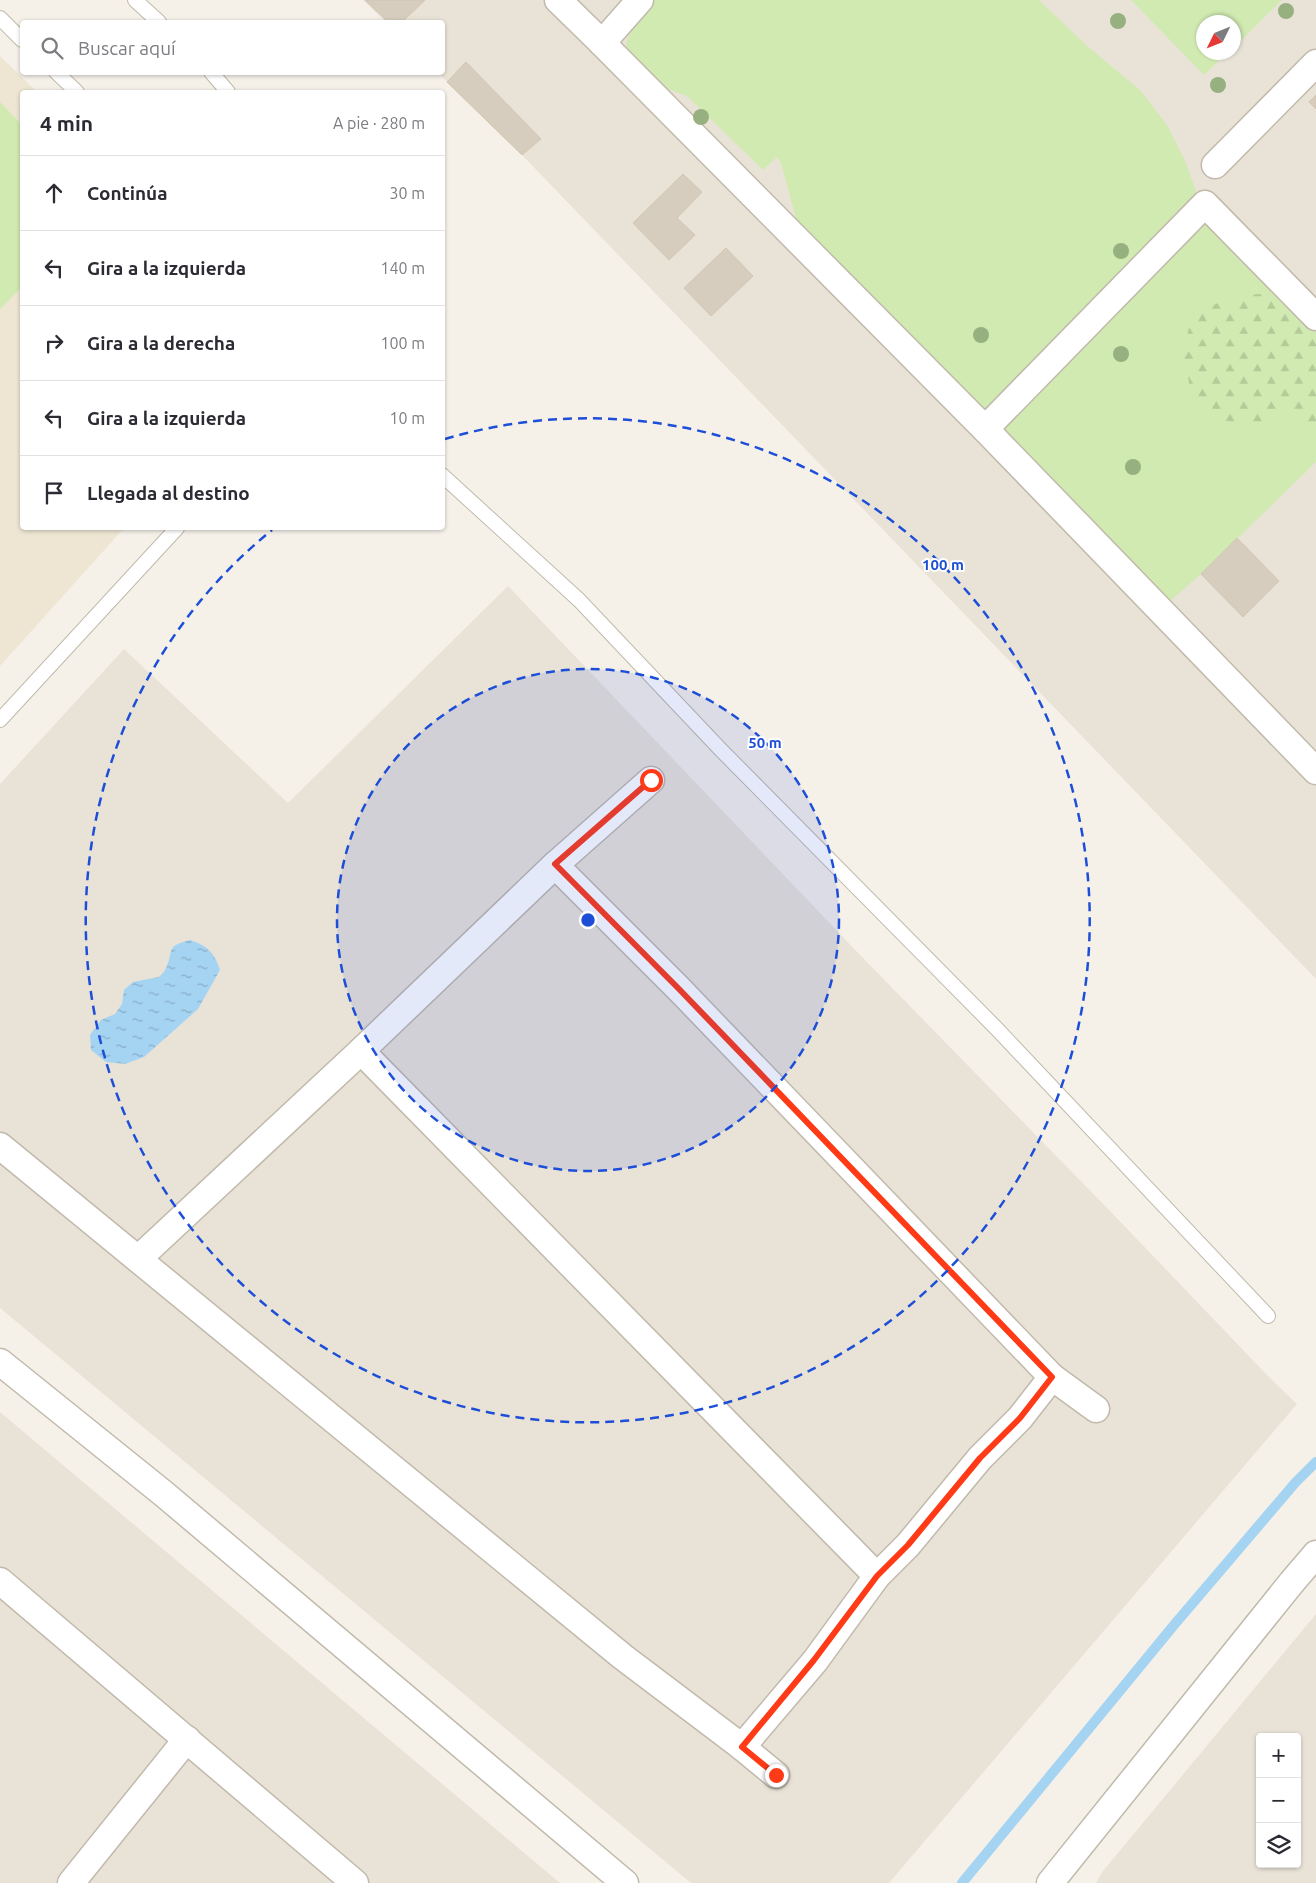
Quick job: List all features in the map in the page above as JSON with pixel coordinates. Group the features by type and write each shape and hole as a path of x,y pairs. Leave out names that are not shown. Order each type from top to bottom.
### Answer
{"street":[{"path":"558,0 985,429 1316,772"},
{"path":"602,43 640,0"},
{"path":"1215,165 1316,63"},
{"path":"985,429 1205,204 1316,317"},
{"path":"138,1259 361,1051 555,864 651,780"},
{"path":"555,864 679,989 1052,1377 1096,1409"},
{"path":"361,1051 877,1576"},
{"path":"0,1146 615,1650 776,1775"},
{"path":"0,1362 164,1494 625,1883"},
{"path":"742,1747 814,1660 877,1576 908,1545 980,1458 1020,1418 1052,1377"},
{"path":"1050,1883 1316,1554"},
{"path":"2,1586 187,1739 355,1883"},
{"path":"71,1883 187,1739"}],"lane":[{"path":"135,0 157,20"},
{"path":"0,18 20,38"},
{"path":"59,75 75,90"},
{"path":"214,75 226,90"},
{"path":"445,478 579,600 721,750 996,1028 1268,1316"},
{"path":"0,720 175,530"}],"shaded area":[{"path":"363,0 1316,0 1316,979 522,155 440,75 445,75 445,20 384,20"},
{"path":"0,56 35,90 20,90 20,530 122,530 0,666"},
{"path":"508,586 863,958 1297,1404 889,1883 691,1883 0,1308 0,784 124,649 288,803"},
{"path":"0,1412 560,1883 0,1883"},
{"path":"1316,1614 1316,1883 1096,1883 1103,1871"}],"green space":[{"path":"653,0 1039,0 1087,46 1140,90 1167,125 1186,163 1199,200 1316,333 1316,462 1201,574 1169,602 797,222 781,163 777,157 763,170 687,96 651,83 628,58 626,43 633,24"},
{"path":"1131,0 1282,0 1241,40 1241,15 1196,15 1196,60 1220,60 1204,75"},
{"path":"0,102 20,123 20,289 0,309"},
{"path":"1261,294 1291,301 1316,328 1316,435 1309,433 1297,418 1278,412 1263,422 1242,424 1211,418 1191,397 1187,369 1182,354 1189,328 1201,311 1222,301 1242,295"}],"water":[{"path":"190,940 210,950 220,970 198,1009 144,1057 125,1064 106,1062 91,1050 90,1035 101,1020 115,1014 122,1004 124,990 133,982 159,977 166,969 173,947"}],"building":[{"path":"365,0 425,0 404,20 386,20"},
{"path":"466,62 541,139 522,155 447,82"},
{"path":"1316,95 1316,109 1309,102"},
{"path":"683,174 702,192 677,218 695,235 669,260 633,223"},
{"path":"726,248 753,276 711,316 684,288"},
{"path":"1237,538 1279,581 1243,617 1201,574"}],"waterway":[{"path":"962,1883 1174,1625 1295,1483 1316,1462"}],"route":[{"path":"651,780 555,864 679,989 1052,1377 1020,1418 980,1458 908,1545 877,1576 814,1660 742,1747 776,1775"}]}
